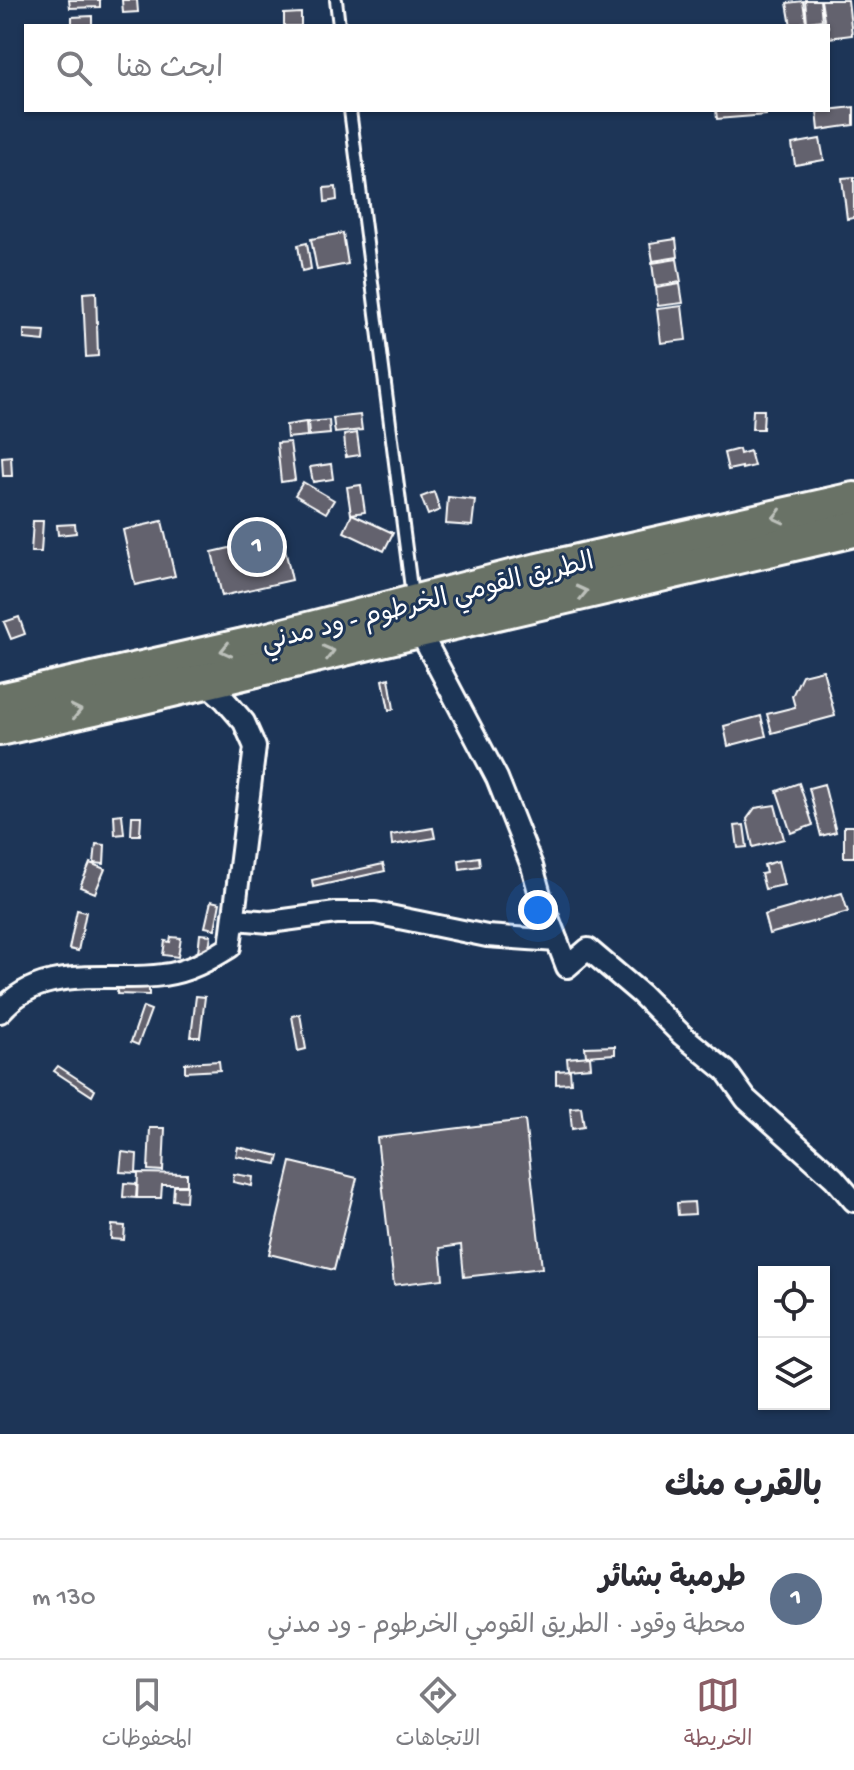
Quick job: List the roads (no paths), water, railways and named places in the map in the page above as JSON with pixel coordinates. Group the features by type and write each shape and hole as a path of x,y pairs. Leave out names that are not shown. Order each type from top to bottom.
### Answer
{"highway":[{"name":"الطريق القومي الخرطوم - ود مدني","path":"0,728 205,682 416,616 538,571 854,500"},
{"name":"الطريق القومي الخرطوم - ود مدني","path":"0,701 257,643 416,616 854,529"}],"street":[{"path":"416,616 497,778 567,967 588,949 726,1071 746,1099 834,1178 854,1201"},
{"path":"0,1012 10,1000 41,982 81,977 163,975 202,965 230,947 255,747 244,722 205,682"},
{"path":"235,919 270,922 336,913 375,913 487,936 557,941"}],"lane":[{"path":"336,0 339,24"},
{"path":"350,112 416,616"}],"place":[{"name":"طرمبة بشائر","path":"257,547"}]}
